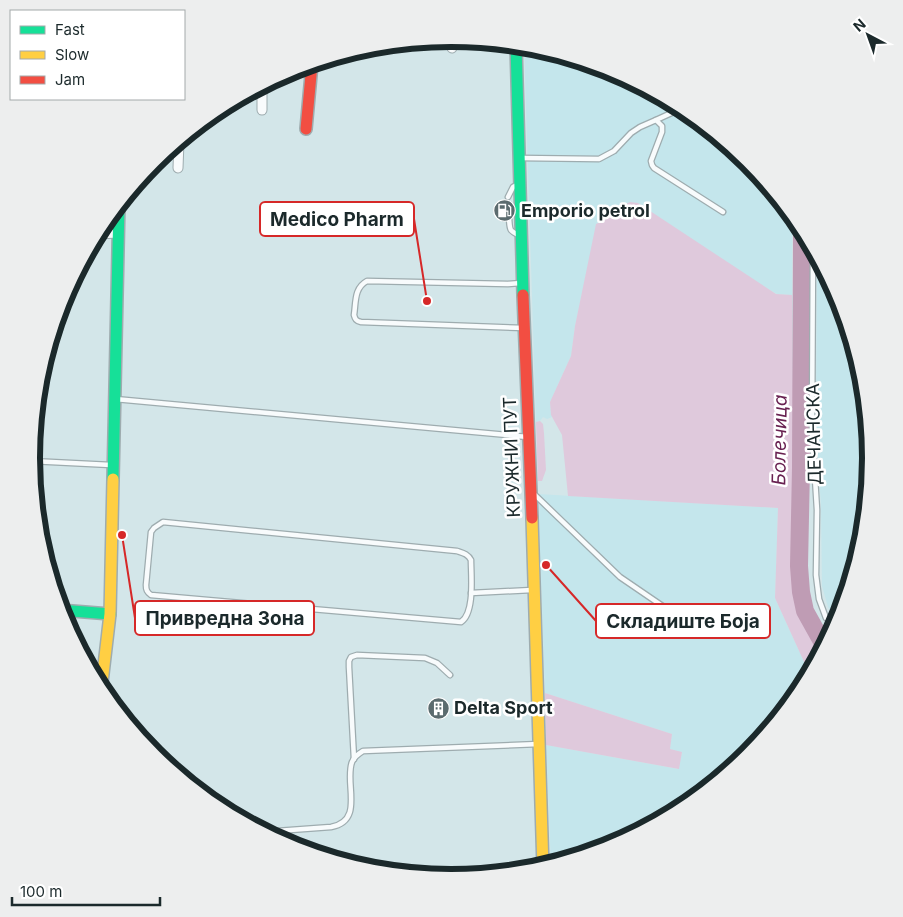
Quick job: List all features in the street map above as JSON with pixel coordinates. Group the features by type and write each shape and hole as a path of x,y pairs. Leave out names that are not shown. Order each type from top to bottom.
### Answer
{"main road":[{"name":"КРУЖНИ ПУТ","path":"516,53 544,859"},
{"path":"306,129 311,72"},
{"path":"103,677 110,614 119,217"},
{"path":"69,611 110,614"}],"street":[{"path":"262,93 262,110"},
{"path":"178,168 179,150"},
{"path":"107,234 118,233"}],"lane":[{"path":"520,158 598,159 614,151 640,126 674,112"},
{"path":"656,120 662,126 662,132 651,161 654,168 723,212"},
{"path":"508,198 514,187 520,183"},
{"path":"509,218 511,232 522,237"},
{"name":"ДЕЧАНСКА","path":"814,263 812,430 817,510 816,575 819,599 826,618"},
{"path":"523,283 367,281 358,289 354,315 357,321 361,322 525,328"},
{"path":"114,399 530,437"},
{"path":"40,461 112,465"},
{"path":"531,491 620,577 705,634"},
{"path":"164,522 456,551 469,556 471,560 471,593 468,612 465,620 461,622 152,595 146,590 151,532 164,522"},
{"path":"471,593 534,590"},
{"path":"354,759 349,661 351,657 357,655 425,658 437,663 450,675"},
{"path":"276,831 331,827 343,822 348,816 351,807 351,764 357,755 363,751 539,744"}],"shaded area":[{"path":"524,54 558,61 609,78 634,89 680,116 723,149 761,187 792,227 792,295 777,294 622,206 618,213 597,224 575,326 571,356 550,402 552,417 547,419 543,417 540,421 536,422"},
{"path":"630,202 638,203 776,294 792,295 795,590 801,613 818,646 806,667 775,598 778,508 568,496 562,435 551,415 550,402 571,356 575,326 596,224 618,213 622,206"},
{"path":"817,269 832,301 849,352 855,378 862,432 862,485 855,539 849,565 833,614 828,607 822,586 821,505 816,416"},
{"path":"540,421 543,424 546,470 542,481 538,481 536,422"},
{"path":"538,494 778,508 775,598 806,667 794,687 761,730 723,768 702,785 680,801 634,828 584,848 551,858 546,745 678,769 682,753 670,749 672,734 545,693"},
{"path":"545,693 672,734 670,749 682,752 679,769 546,745"}],"waterway":[{"name":"Болечица","path":"802,243 799,566 805,611 821,640"}],"traffic: fast":[{"path":"516,53 523,295"},
{"path":"113,479 119,217"},
{"path":"69,611 110,614"}],"traffic: slow":[{"path":"103,677 110,614 113,479"},
{"path":"532,518 543,860"}],"traffic: jam":[{"path":"306,129 311,72"},
{"path":"523,295 532,518"}],"place":[{"name":"Emporio petrol","path":"505,211"},
{"name":"Medico Pharm","path":"427,301"},
{"name":"Привредна Зона","path":"122,535"},
{"name":"Складиште Боја","path":"546,565"},
{"name":"Delta Sport","path":"438,708"}]}
